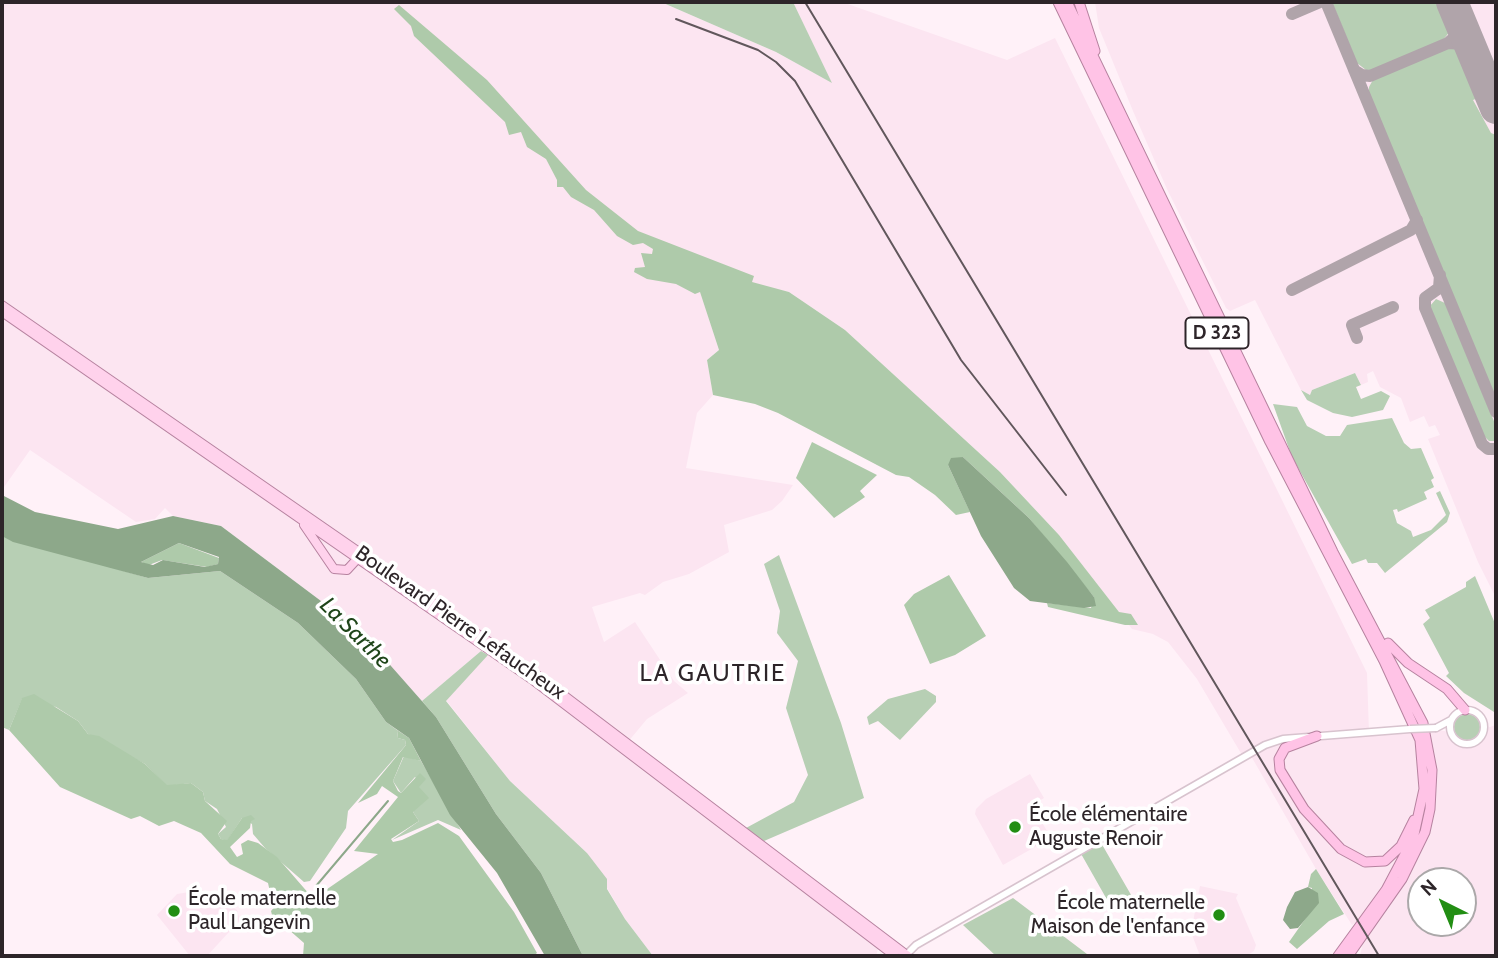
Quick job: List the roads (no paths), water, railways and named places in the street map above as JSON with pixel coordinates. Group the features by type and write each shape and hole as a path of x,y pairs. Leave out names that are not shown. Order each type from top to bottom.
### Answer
{"highway":[{"name":"D 323","path":"1056,2 1287,476 1416,728 1422,752 1423,802 1410,848 1386,890 1338,956"},
{"name":"D 323","path":"1067,2 1333,552 1423,723 1431,756 1430,809 1421,843 1409,867 1348,956"},
{"path":"1079,2 1106,82"},
{"path":"1167,209 1233,336 1243,344"},
{"path":"1265,401 1287,457"},
{"path":"1378,634 1408,663 1447,689 1465,710"},
{"path":"1317,736 1285,748 1279,759 1280,770 1317,824 1346,854 1364,862 1385,861 1396,853 1406,837 1419,798 1422,752"}],"main road":[{"name":"Boulevard Pierre Lefaucheux","path":"2,305 534,681 895,956"},
{"name":"Boulevard Pierre Lefaucheux","path":"2,312 295,514 537,674 906,956"},
{"path":"295,514 334,569 347,570 360,556"}],"street":[{"path":"906,956 916,944 1258,748 1283,739 1436,728 1451,732 1464,743 1474,742 1481,736 1483,726 1480,716 1465,710 1436,728"},
{"path":"1451,720 1451,732"}],"water":[{"path":"963,457 1029,518 1094,597 1096,606 1084,608 1030,601 1014,588 981,536 948,465 951,458"},
{"name":"La Sarthe","path":"2,495 35,512 118,529 173,516 221,526 333,610 376,649 436,717 496,814 541,873 583,956 545,956 497,873 450,815 409,738 386,722 356,679 298,623 220,571 148,578 13,542 2,536","holes":["179,543 219,557 218,564 205,567 163,560 153,565 141,562"]},
{"path":"1308,887 1318,893 1319,903 1298,928 1290,929 1283,920 1287,907 1295,892"}],"waterway":[{"path":"316,886 388,801"}],"railway":[{"path":"805,2 1379,956"},
{"path":"676,19 758,50 776,62 795,81 961,360 1066,495"}],"place":[{"name":"École élémentaire Auguste Renoir","path":"1015,827"},
{"name":"École maternelle Paul Langevin","path":"174,911"},
{"name":"École maternelle Maison de l'enfance","path":"1219,915"}],"district":[{"name":"LA GAUTRIE","path":"713,674"}]}
